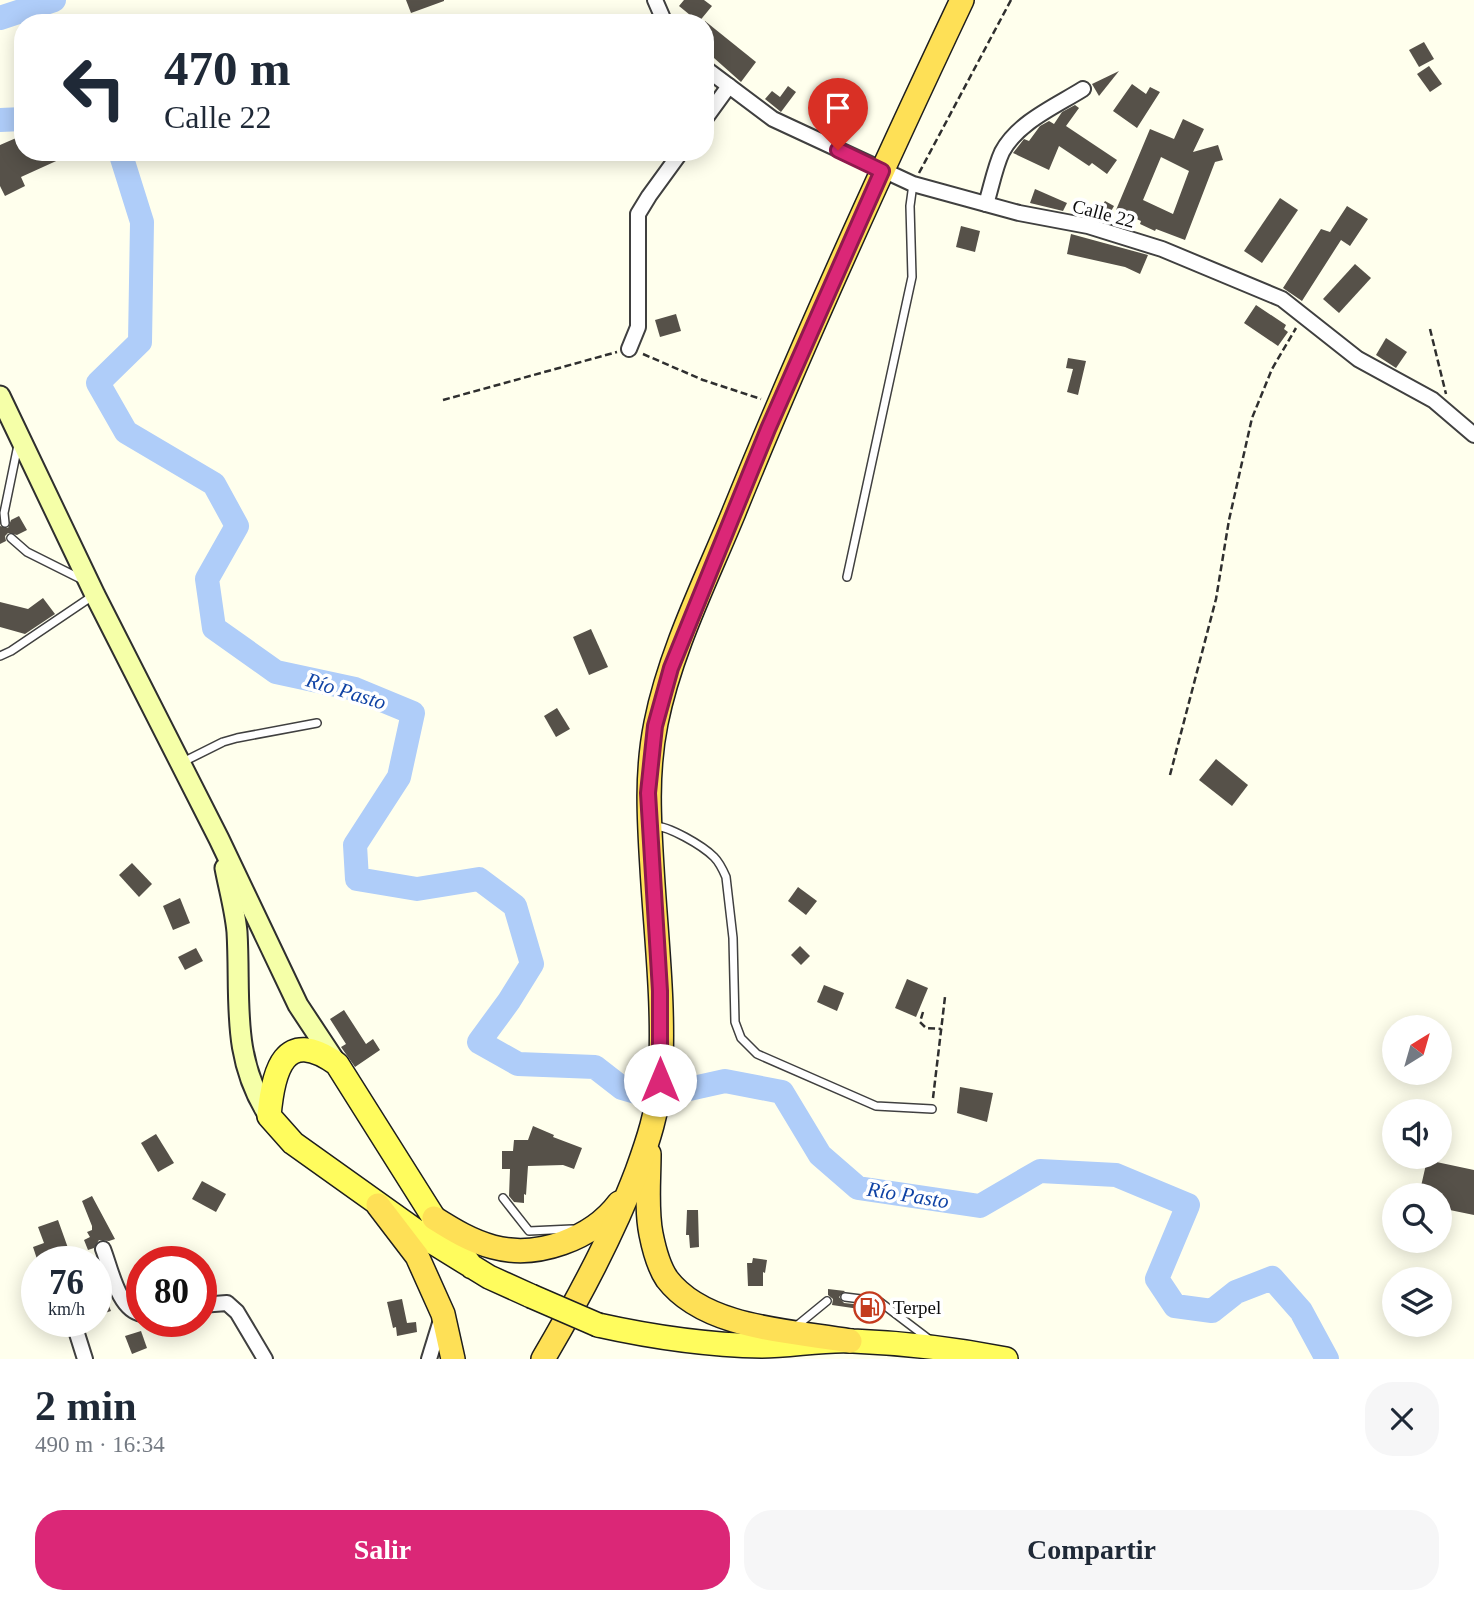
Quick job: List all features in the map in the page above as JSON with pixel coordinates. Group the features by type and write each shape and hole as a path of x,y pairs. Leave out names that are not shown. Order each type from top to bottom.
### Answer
{"highway":[{"path":"543,1359 597,1265 630,1189 655,1115 660,1080 660,991 648,793 655,726 671,668 777,405 961,0"},
{"path":"649,1137 650,1231 657,1258 667,1279 689,1300 746,1325 850,1341"},
{"path":"434,1218 462,1235 495,1247 529,1250 562,1244 593,1228 614,1211 630,1189"},
{"path":"378,1205 417,1256 443,1314 453,1359"}],"main road":[{"path":"0,396 92,589 219,839 298,1005 434,1218 472,1266"},
{"path":"219,839 236,927 239,1029 244,1061 256,1095 269,1116 293,1143 378,1205 489,1277 598,1325 700,1343 764,1346 850,1341 1006,1359"},
{"path":"269,1116 275,1072 286,1056 303,1049 320,1051 337,1064"},
{"path":"643,1335 702,1359"}],"street":[{"name":"Calle 22","path":"714,75 773,119 913,184 1019,213 1088,226 1162,249 1282,299 1358,359 1438,404 1474,435"},
{"path":"714,107 729,86"},
{"path":"986,204 1002,152 1019,131 1083,89"},
{"path":"629,349 638,327 638,214 675,161"},
{"path":"112,1272 126,1304"},
{"path":"217,1302 227,1303 237,1311 265,1359"},
{"path":"429,1359 443,1314"},
{"path":"78,1337 85,1359"}],"lane":[{"path":"846,577 912,276 910,206 913,184"},
{"path":"5,523 4,513 19,437"},
{"path":"0,656 11,651 92,589 27,552 11,538"},
{"path":"181,764 230,740 317,723"},
{"path":"649,826 661,825 709,853 726,877 733,938 735,1022 746,1044 757,1054 876,1106 932,1109"},
{"path":"503,1198 529,1231 593,1228"},
{"path":"845,1297 861,1299"},
{"path":"790,1330 827,1301"},
{"path":"880,1303 934,1351"}],"path":[{"path":"913,184 1011,0"},
{"path":"1170,775 1216,599 1229,520 1252,418 1272,369 1303,316"},
{"path":"1430,330 1447,393 1438,404"},
{"path":"443,400 629,349 703,380 777,405"},
{"path":"932,1109 945,997"},
{"path":"923,1012 920,1022 926,1028 941,1029"}],"building":[{"path":"406,0 444,0 444,1 411,13"},
{"path":"684,0 704,0 712,6 705,14 689,14 679,6"},
{"path":"714,28 756,62 741,82 714,58"},
{"path":"1424,42 1434,59 1419,67 1409,50"},
{"path":"1429,66 1442,84 1430,92 1417,74"},
{"path":"1119,71 1099,96 1092,84"},
{"path":"1132,84 1146,94 1150,87 1160,92 1137,128 1113,111"},
{"path":"788,86 796,92 781,112 765,99 772,91 780,97"},
{"path":"1075,105 1079,108 1066,126 1117,160 1107,174 1092,163 1089,166 1059,146 1049,170 1013,153 1024,139 1029,141 1040,126 1049,121 1054,124 1062,112"},
{"path":"1183,119 1204,129 1193,152 1218,145 1223,160 1215,162 1185,240 1156,229 1155,231 1140,224 1141,221 1116,210 1150,129 1174,139","holes":["1161,157 1189,171 1173,214 1143,200"]},
{"path":"14,139 14,161 56,161 21,177 25,186 5,196 0,186 0,145"},
{"path":"1035,189 1067,203 1063,211 1030,203"},
{"path":"1280,198 1298,210 1262,263 1244,251"},
{"path":"1105,201 1114,206 1106,220 1097,215"},
{"path":"1347,206 1368,219 1350,246 1341,240 1302,301 1283,288 1321,229 1330,232"},
{"path":"961,226 980,231 975,252 956,247"},
{"path":"1071,234 1148,255 1140,274 1125,267 1067,254"},
{"path":"1355,264 1371,278 1339,313 1323,299"},
{"path":"1256,305 1286,325 1284,329 1288,332 1278,346 1244,323"},
{"path":"676,314 681,331 660,337 655,320"},
{"path":"1386,338 1407,352 1396,368 1376,355"},
{"path":"1068,358 1086,361 1078,395 1067,392 1073,369 1066,368"},
{"path":"19,516 27,530 17,535 8,533 5,536 6,541 0,544 0,526 8,528 11,520"},
{"path":"43,598 55,614 25,634 0,627 0,602 28,609"},
{"path":"591,629 608,667 589,675 573,637"},
{"path":"557,708 570,729 556,737 544,716"},
{"path":"1216,759 1248,785 1232,806 1199,780"},
{"path":"132,863 152,884 139,897 119,875"},
{"path":"798,887 817,901 806,915 788,901"},
{"path":"180,898 190,923 173,930 163,906"},
{"path":"800,946 810,956 801,965 791,955"},
{"path":"196,948 203,961 185,970 178,957"},
{"path":"907,979 928,988 916,1017 895,1008"},
{"path":"824,985 844,993 837,1011 817,1002"},
{"path":"344,1010 366,1044 373,1039 380,1050 355,1067 341,1047 346,1044 330,1019"},
{"path":"960,1087 993,1093 987,1122 957,1113"},
{"path":"533,1126 582,1148 574,1169 563,1165 528,1166 524,1203 514,1202 509,1196 510,1169 502,1169 502,1151 513,1151 514,1140 528,1140"},
{"path":"156,1134 174,1163 158,1172 141,1143"},
{"path":"1452,1165 1474,1170 1474,1215 1452,1210 1452,1183 1422,1183 1425,1169 1452,1169"},
{"path":"202,1181 226,1194 216,1212 192,1199"},
{"path":"92,1196 115,1239 99,1240 95,1246 86,1246 84,1240 90,1237 87,1232 92,1230 92,1226 82,1201"},
{"path":"687,1210 698,1210 699,1247 690,1248 689,1235 686,1235"},
{"path":"58,1220 67,1246 36,1246 44,1243 38,1227"},
{"path":"753,1258 767,1260 765,1273 763,1272 763,1286 748,1286 747,1263 752,1263"},
{"path":"828,1289 845,1291 839,1297 844,1303 863,1305 867,1300 866,1295 878,1296 874,1302 880,1312 832,1305 833,1299 828,1295"},
{"path":"402,1299 407,1323 416,1322 417,1332 397,1336 387,1302"},
{"path":"125,1336 143,1337 147,1348 132,1354"}],"waterway":[{"name":"Río Pasto","path":"0,18 54,0"},
{"name":"Río Pasto","path":"0,120 14,119"},
{"name":"Río Pasto","path":"123,161 142,222 140,342 98,383 126,432 214,484 237,526 207,579 214,628 276,672 355,689 413,713 399,777 355,845 357,879 417,889 479,879 515,906 532,964 479,1042 518,1064 595,1067 622,1088 653,1097 725,1081 782,1092 820,1155 858,1188 980,1206 1040,1171 1116,1175 1188,1205 1157,1279 1175,1306 1212,1311 1236,1292 1272,1278 1301,1311 1327,1359"}],"place":[{"name":"Terpel","path":"870,1307"}],"route":[{"path":"660,1080 660,991 648,793 655,726 671,668 777,405 882,171 838,150"}]}
